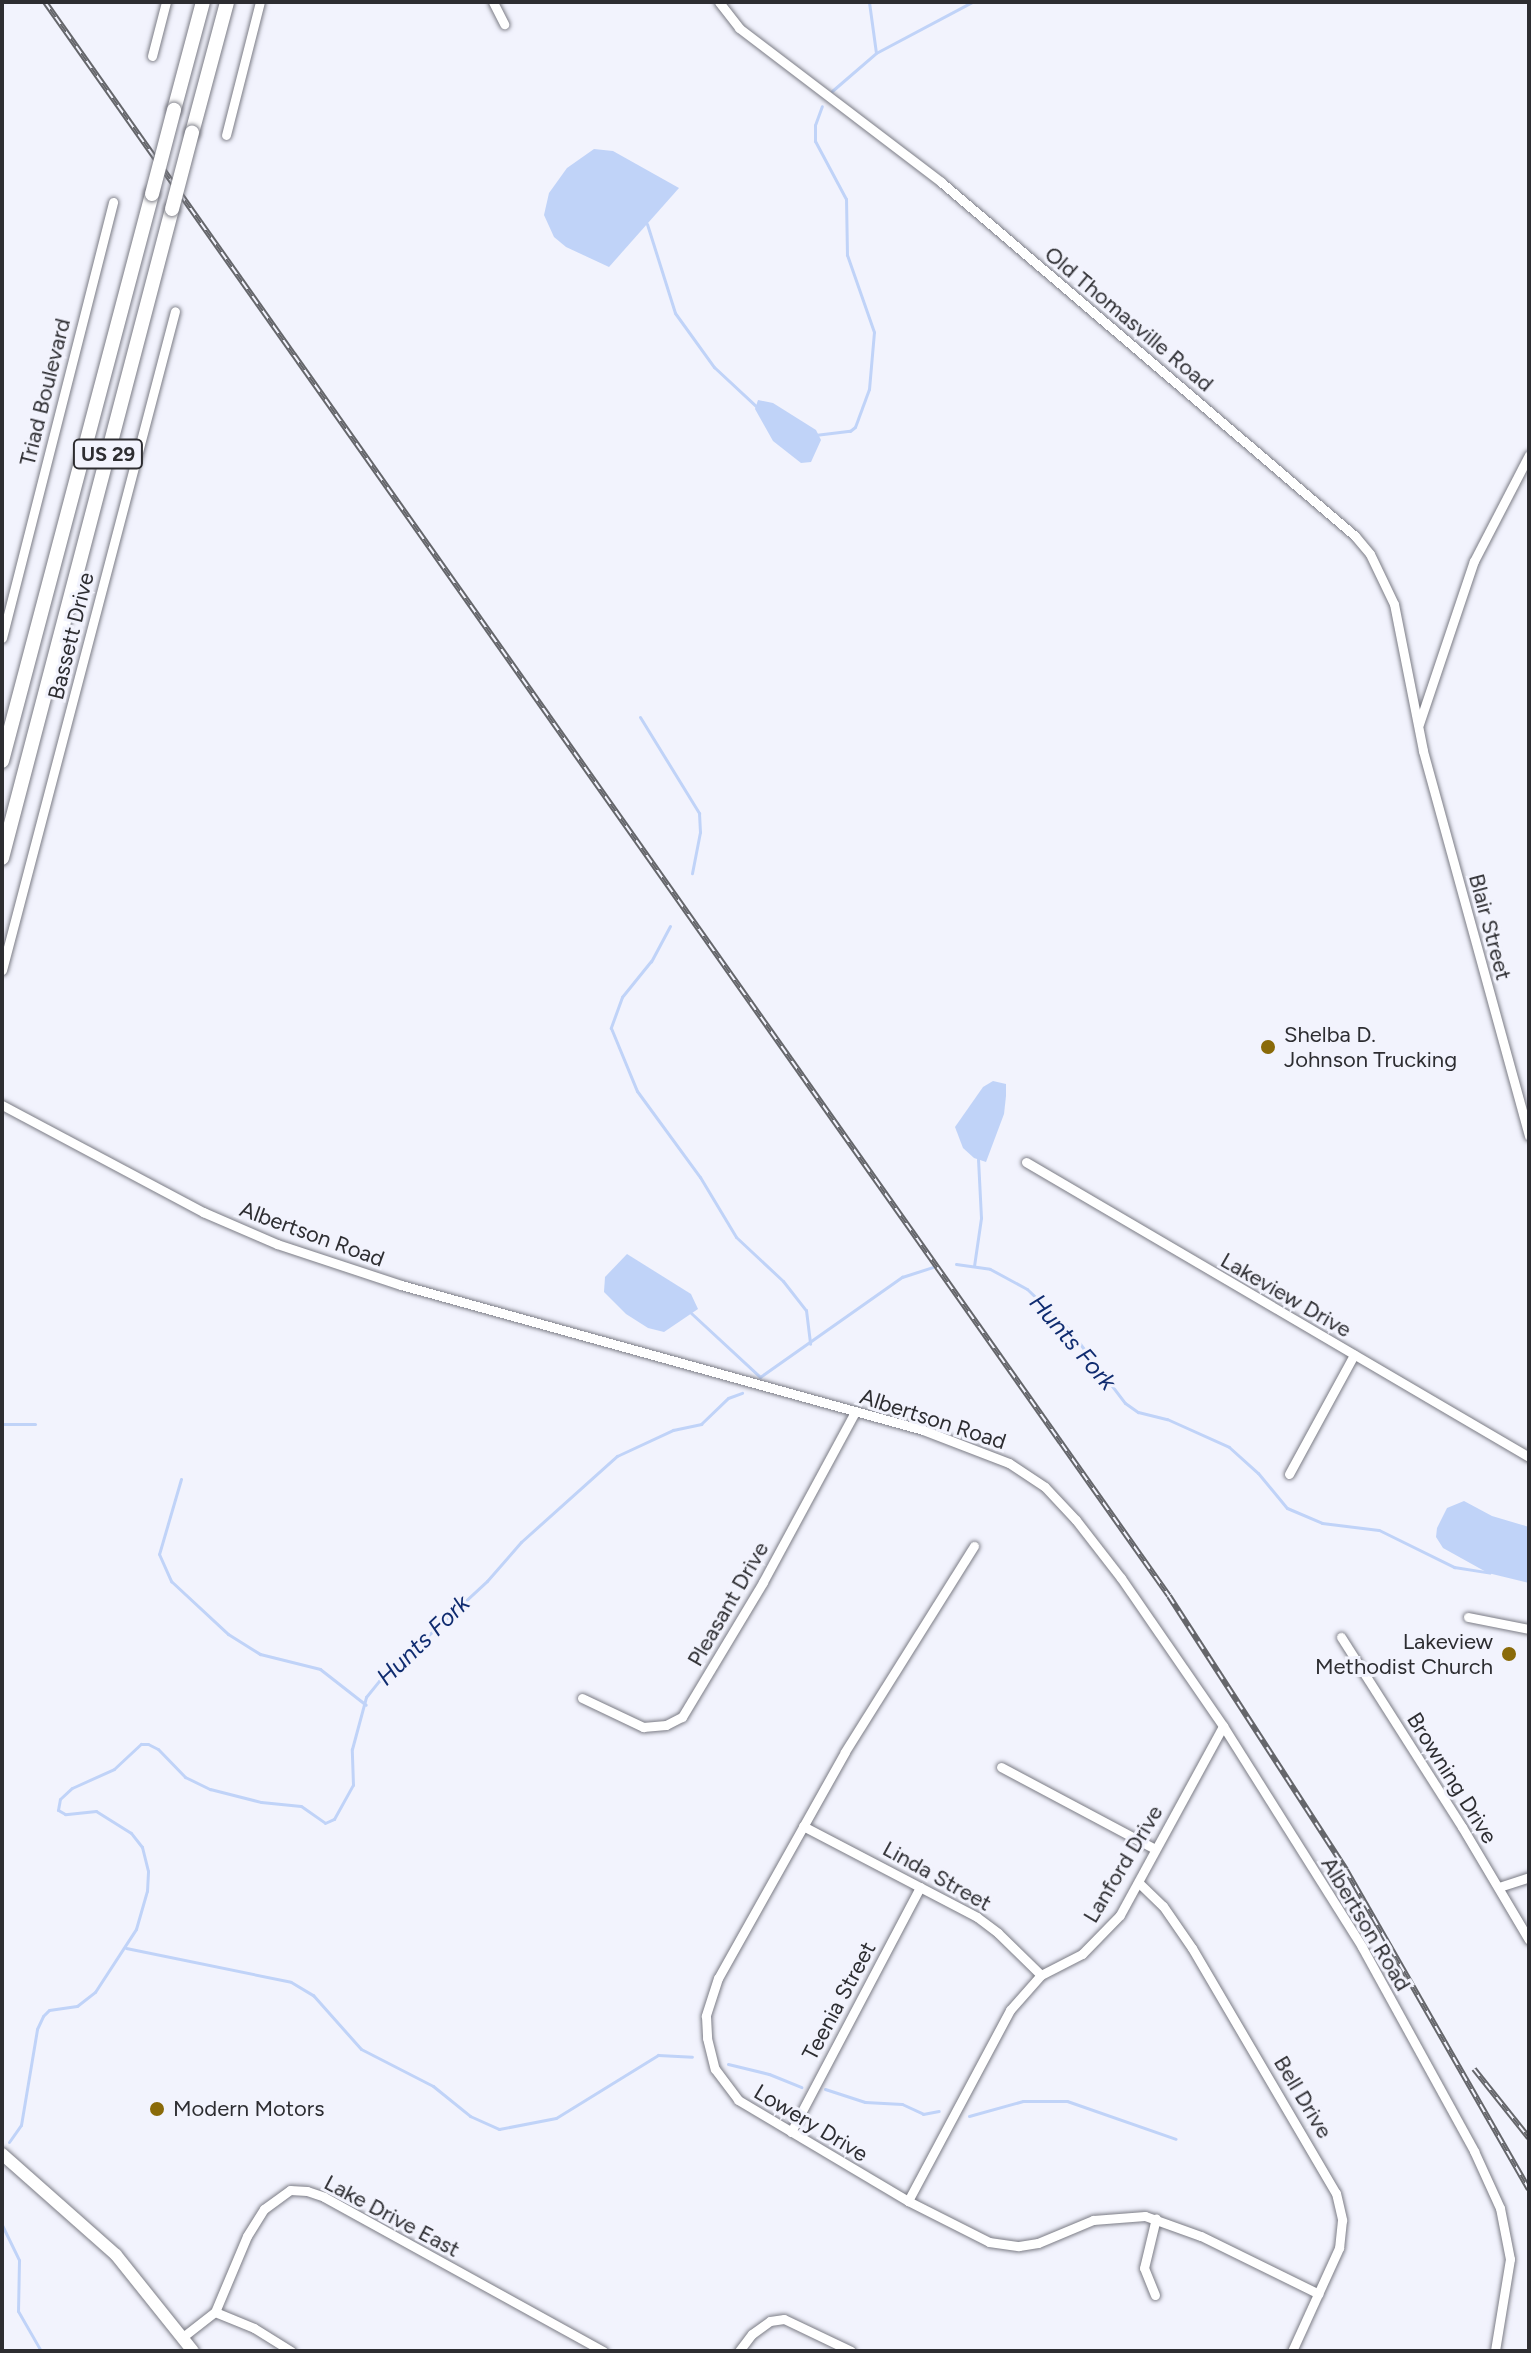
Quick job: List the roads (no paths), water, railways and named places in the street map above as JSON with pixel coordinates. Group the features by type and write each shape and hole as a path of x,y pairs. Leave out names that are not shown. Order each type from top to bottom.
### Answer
{"highway":[{"name":"US 29","path":"2,761 203,2"},
{"name":"US 29","path":"2,858 227,2"}],"main road":[{"path":"2,2154 116,2255 193,2351"}],"street":[{"path":"152,56 166,2"},
{"path":"226,135 260,2"},
{"path":"493,2 504,24"},
{"name":"Old Thomasville Road","path":"723,4 739,28 941,182 1355,536 1384,577 1394,604 1417,727"},
{"name":"Triad Boulevard","path":"2,638 113,202"},
{"name":"Bassett Drive","path":"2,970 175,311"},
{"path":"1417,727 1474,561 1529,455"},
{"name":"Blair Street","path":"1417,727 1529,1136"},
{"name":"Albertson Road","path":"2,1105 203,1212 277,1244 377,1278 976,1448 1009,1463 1045,1487 1112,1566 1223,1726 1362,1947 1474,2151 1500,2208 1510,2259 1495,2351"},
{"name":"Lakeview Drive","path":"1026,1162 1529,1457"},
{"path":"1289,1474 1354,1355"},
{"name":"Pleasant Drive","path":"582,1698 643,1727 666,1725 682,1717 763,1582 855,1412"},
{"name":"Lowery Drive","path":"974,1546 882,1689 718,1978 706,2016 710,2056 721,2082 738,2100 973,2236 1003,2245 1038,2243 1109,2216 1156,2218 1319,2294"},
{"path":"1468,1617 1529,1629"},
{"name":"Browning Drive","path":"1341,1637 1499,1887 1529,1940"},
{"name":"Lanford Drive","path":"908,2201 1004,2020 1041,1975 1097,1943 1120,1915 1223,1726"},
{"path":"1001,1767 1155,1849"},
{"name":"Linda Street","path":"803,1826 920,1887 998,1933 1041,1975"},
{"path":"1499,1887 1529,1877"},
{"name":"Bell Drive","path":"1139,1883 1163,1906 1192,1948 1336,2193 1342,2220 1339,2248 1292,2351"},
{"name":"Teenia Street","path":"791,2132 920,1887"},
{"name":"Lake Drive East","path":"215,2312 247,2236 264,2209 290,2190 307,2191 324,2197 603,2351"},
{"path":"1155,2295 1144,2268 1156,2218"},
{"path":"184,2336 215,2312 254,2328 291,2351"},
{"path":"739,2351 752,2334 770,2321 784,2319 851,2351"}],"water":[{"path":"594,149 613,151 679,188 609,267 566,247 554,237 544,215 549,193 567,168"},
{"path":"758,400 773,403 816,430 821,440 811,462 801,463 773,441 755,409"},
{"path":"993,1081 1006,1084 1006,1096 1004,1114 986,1162 974,1158 963,1148 955,1127 983,1087"},
{"path":"627,1254 691,1294 698,1309 664,1332 648,1328 626,1314 604,1292 605,1277"},
{"path":"1464,1501 1492,1516 1529,1527 1529,1583 1488,1573 1443,1548 1436,1537 1437,1528 1447,1508"}],"waterway":[{"path":"869,2 876,53"},
{"path":"832,91 876,53 972,2"},
{"path":"815,435 850,431 855,427 869,389 874,332 847,255 846,199 815,141 815,125 822,106"},
{"path":"647,224 675,313 714,367 758,408"},
{"path":"640,717 699,813 700,832 692,873"},
{"path":"670,926 651,961 622,997 611,1028 637,1091 700,1177 736,1237 783,1281 806,1310 810,1344"},
{"path":"974,1266 981,1218 978,1159"},
{"name":"Hunts Fork","path":"956,1264 990,1269 1027,1289 1068,1328 1125,1403 1138,1412 1167,1419 1229,1447 1258,1473 1287,1508 1322,1523 1379,1530 1454,1567 1490,1573"},
{"name":"Hunts Fork","path":"691,1313 760,1377 902,1277 932,1267"},
{"name":"Hunts Fork","path":"9,2142 21,2125 37,2029 43,2016 49,2010 77,2006 95,1992 136,1929 147,1891 148,1871 142,1847 131,1833 96,1811 65,1814 58,1810 60,1799 72,1788 114,1769 141,1744 148,1744 158,1749 185,1777 210,1789 261,1802 301,1806 325,1823 334,1819 353,1785 352,1749 366,1697 379,1681 487,1581 521,1542 617,1456 673,1430 701,1424 728,1398 742,1393"},
{"path":"2,1424 35,1424"},
{"path":"181,1479 159,1554 171,1581 228,1634 260,1654 320,1669 366,1705"},
{"path":"126,1948 291,1982 313,1995 361,2049 433,2086 470,2116 499,2129 556,2118 658,2055 692,2057"},
{"path":"728,2064 769,2074 802,2087"},
{"path":"825,2089 865,2102 902,2104 923,2114 939,2111"},
{"path":"969,2116 1023,2101 1067,2101 1176,2139"},
{"name":"Hunts Fork","path":"2,2225 19,2260 18,2311 41,2351"}],"railway":[{"path":"45,2 1169,1596 1346,1870 1529,2189"},
{"path":"1474,2069 1529,2138"}],"place":[{"name":"Shelba D. Johnson Trucking","path":"1268,1047"},
{"name":"Lakeview Methodist Church","path":"1509,1654"},
{"name":"Modern Motors","path":"157,2109"}]}
